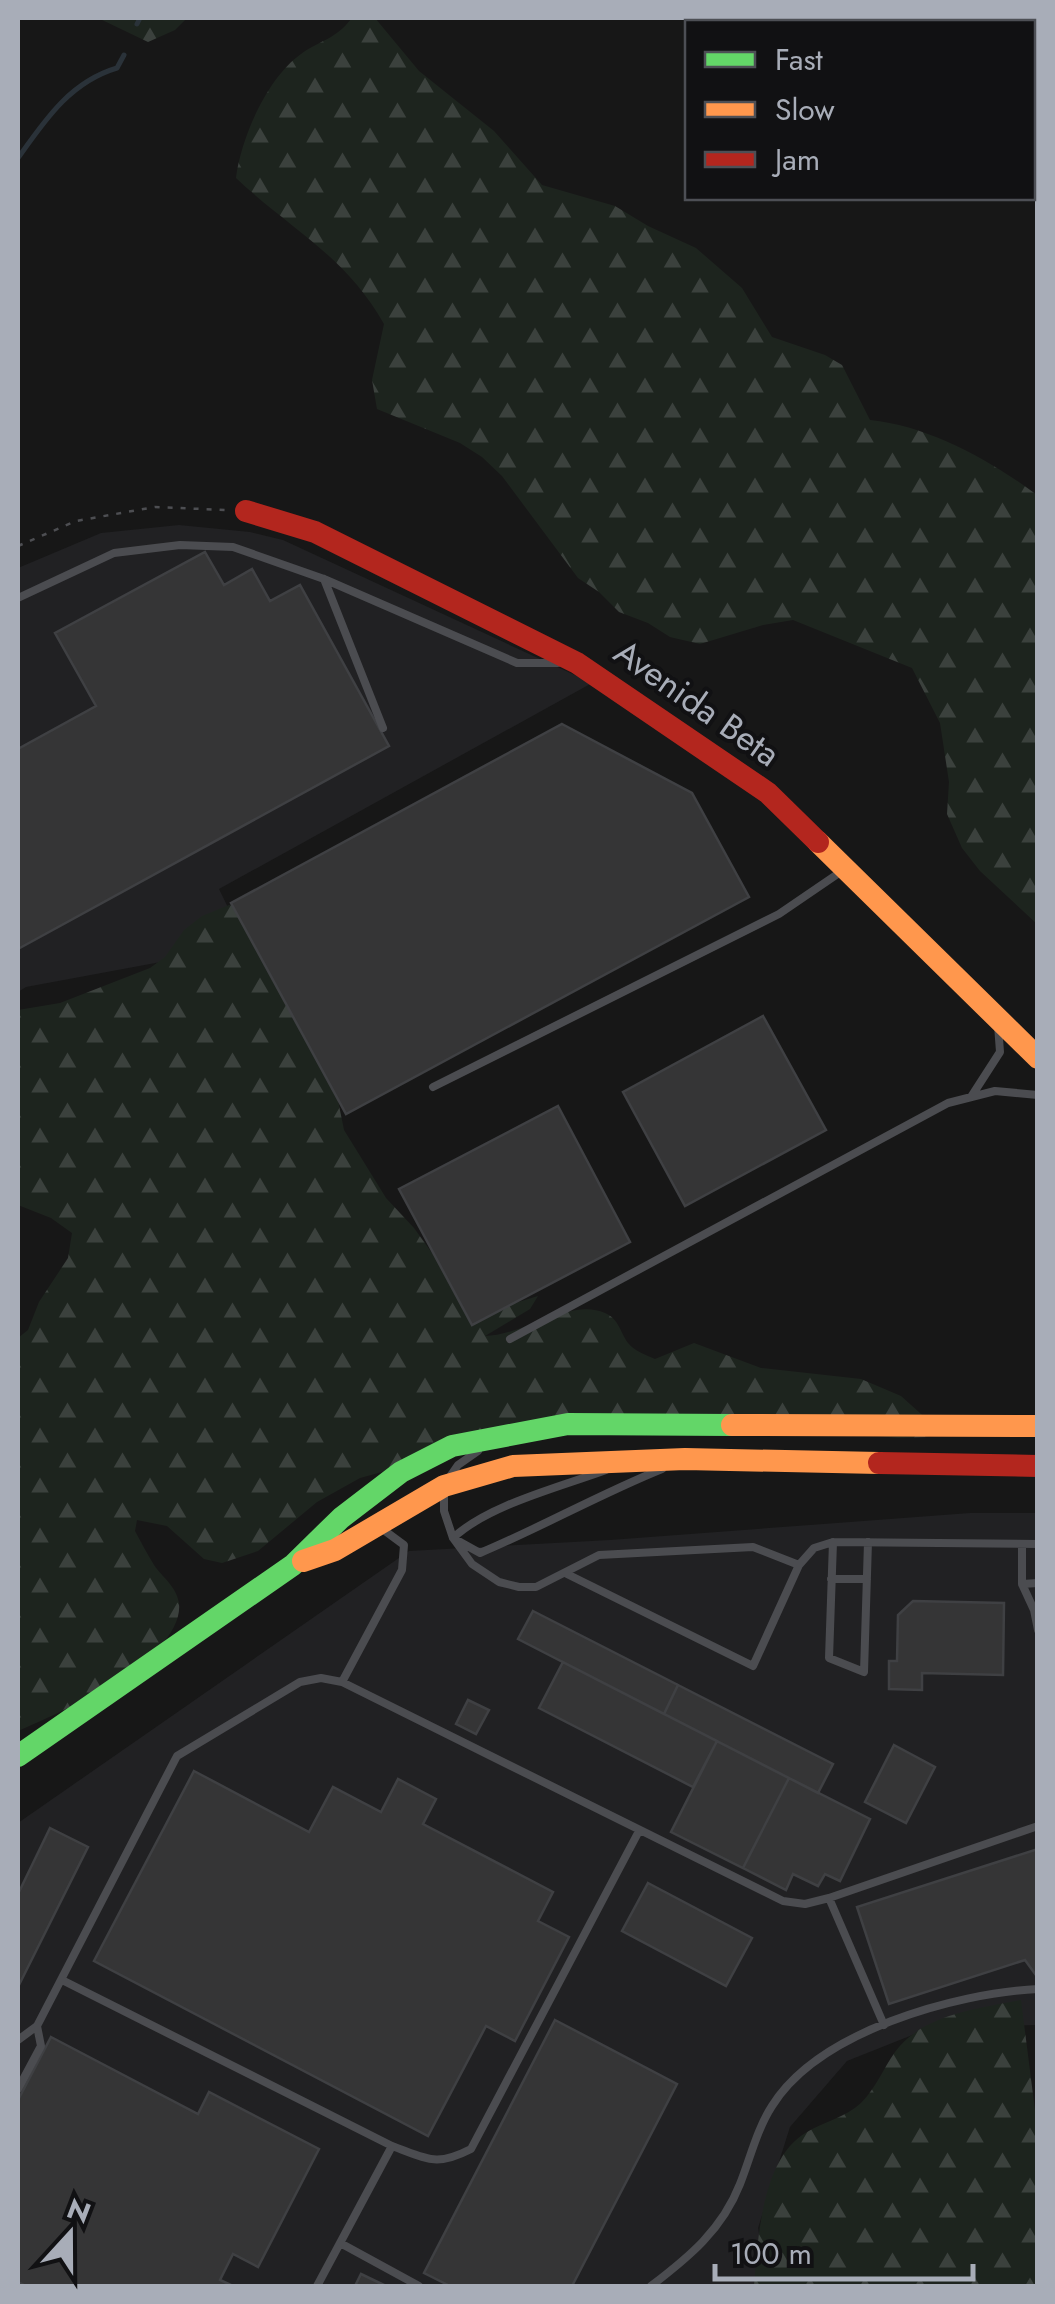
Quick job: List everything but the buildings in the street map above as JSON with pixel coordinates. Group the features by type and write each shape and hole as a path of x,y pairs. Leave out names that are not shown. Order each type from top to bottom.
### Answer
{"main road":[{"name":"Avenida Beta","path":"246,511 316,532 577,663 768,794 1038,1058"},
{"path":"18,1756 293,1564 341,1518 400,1472 452,1446 568,1424 1038,1426"},
{"path":"293,1564 334,1550 444,1486 513,1466 633,1460 1038,1466"}],"lane":[{"path":"18,598 114,553 180,546 233,548 324,579 517,663 577,663"},
{"path":"324,579 383,728"},
{"path":"434,1088 778,914 846,869"},
{"path":"971,1097 1000,1052 998,1017"},
{"path":"510,1339 948,1103 995,1091 1038,1096"},
{"path":"528,1432 475,1452 458,1465 444,1486 444,1510 454,1538 472,1564 499,1582 536,1587 599,1555 675,1550 752,1547 799,1564"},
{"path":"454,1538 466,1526 509,1506 633,1460"},
{"path":"454,1538 480,1554 540,1528 593,1497 685,1460"},
{"path":"342,1682 402,1570 404,1545 375,1524"},
{"path":"567,1574 752,1666 799,1564 814,1548 833,1542 1038,1544"},
{"path":"833,1542 828,1658 864,1672 868,1542"},
{"path":"1022,1544 1022,1584 1036,1610 1038,1630"},
{"path":"832,1578 868,1579"},
{"path":"1022,1584 1038,1583"},
{"path":"18,2040 38,2026 178,1756 300,1682 320,1678 342,1682 783,1901 805,1904 829,1898 1038,1826"},
{"path":"62,1980 392,2146 448,2161 471,2149 639,1831"},
{"path":"829,1898 884,2025"},
{"path":"651,2286 693,2254 719,2224 738,2190 770,2108 796,2075 834,2048 884,2025 962,2000 1038,1988"},
{"path":"18,2089 41,2046 38,2026"},
{"path":"317,2286 392,2146"},
{"path":"342,2244 419,2286"}],"path":[{"path":"18,546 76,521 155,507 246,511"}],"shaded area":[{"path":"179,525 250,532 283,540 592,683 219,889 247,946 26,987 18,992 18,568 101,533"},
{"path":"970,1513 1037,1513 1037,2025 930,2028 847,2061 790,2127 758,2228 768,2286 18,2286 18,1823 409,1551"}],"green space":[{"path":"98,18 187,18 175,30 148,42"},
{"path":"352,18 375,18 419,71 494,131 542,185 615,206 696,248 742,288 772,337 842,365 870,420 936,437 999,469 1037,495 1037,924 980,871 962,848 947,814 949,782 940,723 912,668 793,620 700,644 670,637 619,612 578,578 502,476 482,457 460,443 377,409 372,380 384,324 369,300 334,261 236,178 243,145 277,78 301,54 334,35"},
{"path":"229,905 249,907 331,1066 344,1130 386,1198 414,1228 460,1292 492,1310 538,1296 530,1309 485,1336 561,1313 591,1309 610,1316 631,1346 655,1359 694,1343 761,1368 861,1379 901,1396 940,1431 927,1437 898,1438 831,1431 551,1425 360,1478 317,1502 258,1551 222,1563 204,1559 167,1526 137,1520 135,1531 177,1597 176,1624 142,1663 116,1681 18,1731 18,1338 28,1330 39,1302 68,1258 72,1233 51,1218 18,1205 18,1010 60,1003 150,968 165,957 184,930 202,916"},
{"path":"1021,2000 1037,2126 1037,2286 754,2286 765,2202 771,2180 792,2144 861,2103 895,2052 920,2029 952,2015"}],"waterway":[{"path":"137,24 140,18"},
{"path":"18,158 60,104 100,74 117,68 124,55"}],"traffic: fast":[{"path":"18,1756 293,1565 341,1518 401,1472 452,1446 568,1424 732,1425"}],"traffic: slow":[{"path":"818,842 1038,1058"},
{"path":"732,1425 1038,1426"},
{"path":"303,1561 335,1550 444,1486 513,1466 685,1459 879,1463"}],"traffic: jam":[{"path":"246,511 315,532 577,663 768,793 818,842"},
{"path":"879,1463 1038,1466"}]}
